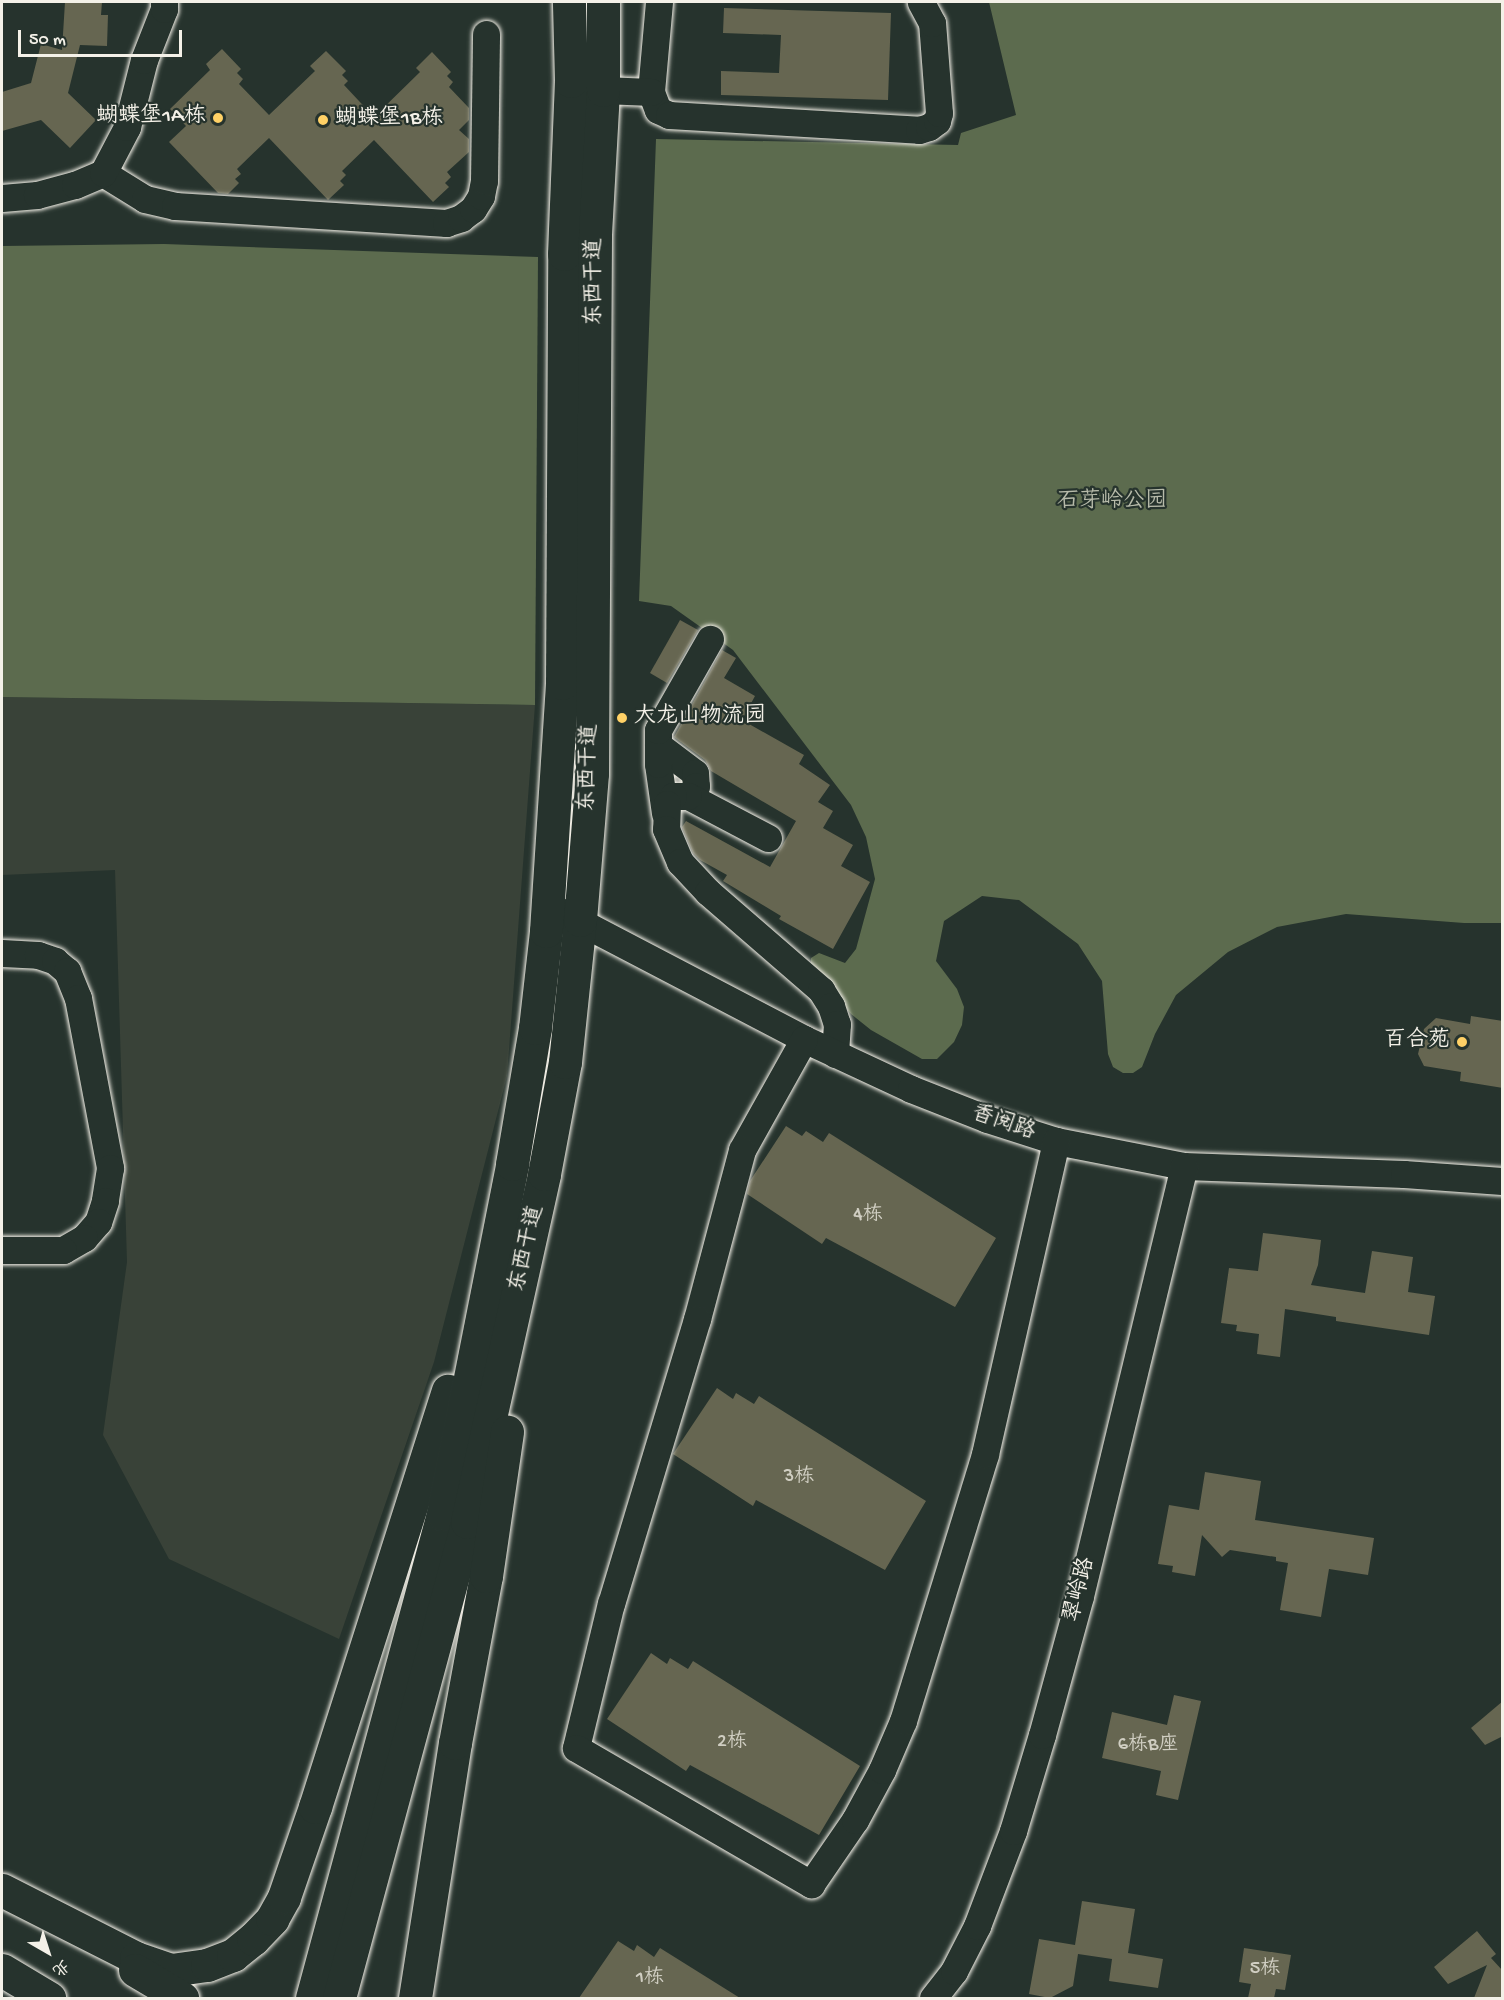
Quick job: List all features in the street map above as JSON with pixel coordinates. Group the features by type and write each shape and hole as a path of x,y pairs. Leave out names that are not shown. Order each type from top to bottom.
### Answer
{"main road":[{"name":"东西干道","path":"455,1518 535,1028 548,905 562,683 564,254 571,81 569,2"},
{"name":"东西干道","path":"455,1518 544,1174 565,1062 580,920 592,773 595,234 603,90 603,2"},
{"path":"2,1890 136,1958 171,1970 207,1965 232,1955 254,1940 272,1919 284,1897 315,1807 408,1522 512,1164"},
{"path":"415,1998 455,1743 486,1576 544,1174"},
{"path":"312,1998 455,1518"},
{"path":"339,1998 455,1518"},
{"path":"2,1890 182,1998"},
{"path":"2,1970 49,1998"},
{"path":"2,1977 29,1998"}],"street":[{"path":"2,198 37,195 75,185 103,173 127,127 144,60 164,9 164,2"},
{"path":"659,2 651,92 658,110 669,115 919,130 937,121 939,113 932,23 921,2"},
{"path":"103,173 146,199 176,206 446,223 461,218 473,209 481,196 484,181 486,34"},
{"path":"603,90 651,92"},
{"path":"710,639 658,730 666,829 680,862 708,892 821,990 831,1006 837,1024 835,1054"},
{"path":"658,745 695,773 696,786 693,798"},
{"path":"665,813 667,804 673,796 681,794 693,798 768,838"},
{"name":"香阅路","path":"548,905 835,1054 965,1111 1056,1141 1184,1166 1404,1174 1503,1181"},
{"path":"2,953 38,955 55,961 67,971 78,998 110,1168 105,1201 98,1221 84,1238 63,1250 2,1250"},
{"path":"804,1039 742,1150 697,1319 611,1603 576,1748 811,1884 855,1820 882,1770 903,1721 985,1454 1056,1141"},
{"name":"翠岭路","path":"933,1998 954,1971 977,1926 1012,1831 1042,1735 1080,1596 1184,1166"}],"shaded area":[{"path":"2,697 535,705 507,1076 434,1362 339,1639 169,1559 103,1435 127,1262 115,870 2,875"}],"green space":[{"name":"石芽岭公园","path":"989,2 1502,2 1502,923 1464,923 1346,914 1277,927 1228,952 1176,995 1155,1034 1142,1067 1133,1073 1123,1073 1113,1067 1108,1054 1102,981 1078,944 1019,900 982,896 944,921 936,961 957,989 964,1007 962,1025 954,1042 937,1059 922,1059 871,1030 851,1014 811,966 811,958 819,953 845,963 856,949 875,879 866,837 851,805 733,650 671,606 639,601 656,139 958,145 961,133 1016,115"},
{"path":"164,244 538,257 535,705 2,697 2,246"}],"building":[{"path":"65,2 102,2 101,15 108,15 107,46 80,45 68,93 96,120 70,148 41,120 2,131 2,92 31,83 41,44 62,50"},
{"path":"724,8 891,13 888,100 721,95 721,71 779,73 781,35 723,33"},
{"path":"222,49 241,69 237,73 243,79 239,84 269,115 315,71 310,66 326,51 346,71 342,75 348,81 344,85 374,117 420,72 416,68 432,52 451,72 447,76 453,82 449,87 469,108 469,120 459,130 469,139 469,152 447,172 451,177 445,183 449,187 433,202 374,140 342,171 346,175 340,181 344,185 328,200 269,138 237,169 241,174 235,179 239,183 228,194 218,193 169,142 186,126 170,109 210,70 206,64"},
{"path":"680,620 698,630 667,683 650,673"},
{"path":"722,650 736,658 724,678 755,696 742,720 804,755 799,764 830,785 818,802 833,811 823,828 853,845 841,866 870,882 833,949 779,919 781,916 723,881 727,875 700,860 693,853 682,827 686,821 770,867 796,821 711,771 705,760 674,737"},
{"name":"百合苑","path":"1471,1016 1503,1021 1503,1088 1460,1081 1461,1072 1424,1066 1418,1054 1424,1029 1436,1018 1470,1024"},
{"path":"786,1126 802,1136 806,1131 823,1142 829,1133 996,1238 955,1307 826,1238 822,1244 747,1194 750,1181"},
{"path":"1263,1233 1321,1240 1318,1265 1311,1285 1365,1293 1372,1251 1413,1257 1408,1292 1435,1296 1429,1335 1336,1321 1336,1317 1285,1309 1280,1357 1257,1354 1259,1334 1236,1331 1237,1325 1221,1323 1229,1268 1258,1271"},
{"path":"717,1388 733,1399 736,1393 754,1404 759,1396 926,1501 885,1570 756,1500 753,1506 673,1454"},
{"path":"1205,1472 1261,1481 1255,1520 1374,1538 1368,1575 1329,1569 1321,1617 1280,1610 1288,1563 1276,1561 1276,1557 1230,1550 1222,1557 1202,1535 1195,1576 1172,1572 1173,1566 1158,1564 1169,1505 1199,1510"},
{"path":"651,1653 667,1664 670,1658 688,1669 693,1661 860,1766 819,1835 690,1765 686,1771 607,1719"},
{"path":"1174,1695 1201,1701 1178,1800 1156,1795 1161,1771 1102,1758 1112,1712 1167,1725"},
{"path":"1503,1701 1503,1736 1485,1745 1471,1728"},
{"path":"1082,1901 1135,1909 1128,1953 1163,1959 1158,1988 1109,1981 1112,1959 1078,1954 1073,1986 1050,1998 1029,1994 1039,1939 1075,1945"},
{"path":"1477,1931 1496,1954 1491,1958 1503,1971 1503,1998 1474,1998 1487,1965 1448,1984 1434,1967"},
{"path":"618,1941 634,1951 637,1945 654,1957 660,1948 740,1998 579,1998"},
{"path":"1244,1948 1291,1955 1285,1990 1276,1989 1274,1998 1248,1998 1251,1984 1239,1982"}],"place":[{"name":"蝴蝶堡1A栋","path":"218,118"},
{"name":"蝴蝶堡1B栋","path":"323,120"},
{"name":"大龙山物流园","path":"622,718"},
{"name":"百合苑","path":"1462,1042"}]}
